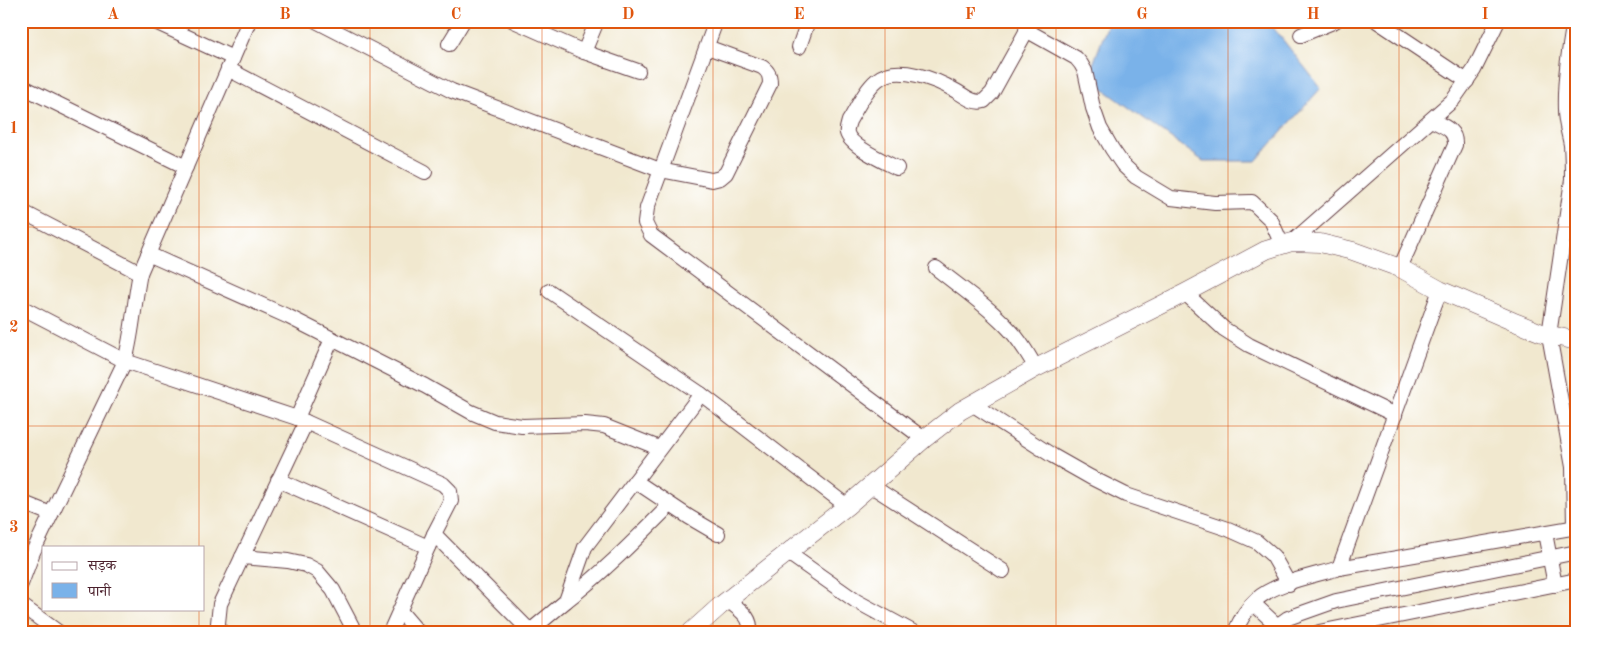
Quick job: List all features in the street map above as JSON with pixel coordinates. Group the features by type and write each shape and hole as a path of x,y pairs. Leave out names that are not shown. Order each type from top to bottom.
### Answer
{"street":[{"path":"153,21 425,172"},
{"path":"21,584 33,552 125,361 131,340 134,302 140,273 249,21"},
{"path":"316,21 452,91 660,170 712,180 720,178 726,173 770,84 770,78 768,72 762,67 707,47"},
{"path":"449,44 463,21"},
{"path":"514,21 584,52 638,71"},
{"path":"584,52 598,21"},
{"path":"716,21 660,170 647,208 645,224 651,235 924,439"},
{"path":"799,47 808,21"},
{"path":"1300,36 1336,21"},
{"path":"1377,21 1467,81"},
{"path":"1287,243 1453,100 1474,70 1498,21"},
{"path":"1235,632 1242,618 1257,599 1273,589 1338,568 1575,527 1572,467 1549,335 1572,180 1572,160 1566,128 1565,108 1574,21"},
{"path":"897,168 852,143 847,134 849,121 870,86 887,74 915,75 940,82 974,102 984,102 992,93 1029,26 1076,58 1081,64 1085,71 1093,108 1100,128 1119,160 1136,177 1171,198 1215,203 1252,202 1272,220 1287,243"},
{"path":"21,86 186,167"},
{"path":"1400,268 1455,145 1455,136 1451,131 1431,120"},
{"path":"21,211 140,273"},
{"path":"691,632 728,600 847,506 924,439 960,411 1036,368 1266,250 1287,243 1320,243 1353,252 1400,268 1440,290 1512,321 1549,335 1577,341"},
{"path":"148,254 289,317 425,386 470,412 494,422 522,426 585,424 604,426 659,448"},
{"path":"936,268 1010,329 1036,368"},
{"path":"1338,568 1440,290"},
{"path":"549,291 701,394 847,506"},
{"path":"1185,293 1224,329 1249,345 1395,415"},
{"path":"21,307 125,361 301,420 444,484 450,491 451,501 390,632"},
{"path":"219,632 220,604 278,480 332,339"},
{"path":"566,601 584,547 701,394"},
{"path":"972,404 1053,456 1119,492 1228,529 1257,542 1273,556 1289,584"},
{"path":"278,480 428,547"},
{"path":"635,481 718,534"},
{"path":"870,486 1003,571"},
{"path":"21,502 52,514"},
{"path":"434,534 529,631 612,563 670,505"},
{"path":"1545,533 1555,585"},
{"path":"1254,604 1278,630 1288,618 1336,601 1577,552"},
{"path":"788,553 856,601 913,632"},
{"path":"242,557 288,561 306,565 317,571 334,590 355,632"},
{"path":"1319,632 1577,580"},
{"path":"728,600 748,618 751,623 750,632"},
{"path":"21,605 58,632"},
{"path":"400,612 418,632"}],"water":[{"path":"1109,21 1268,21 1321,88 1256,161 1203,161 1088,78"}]}
